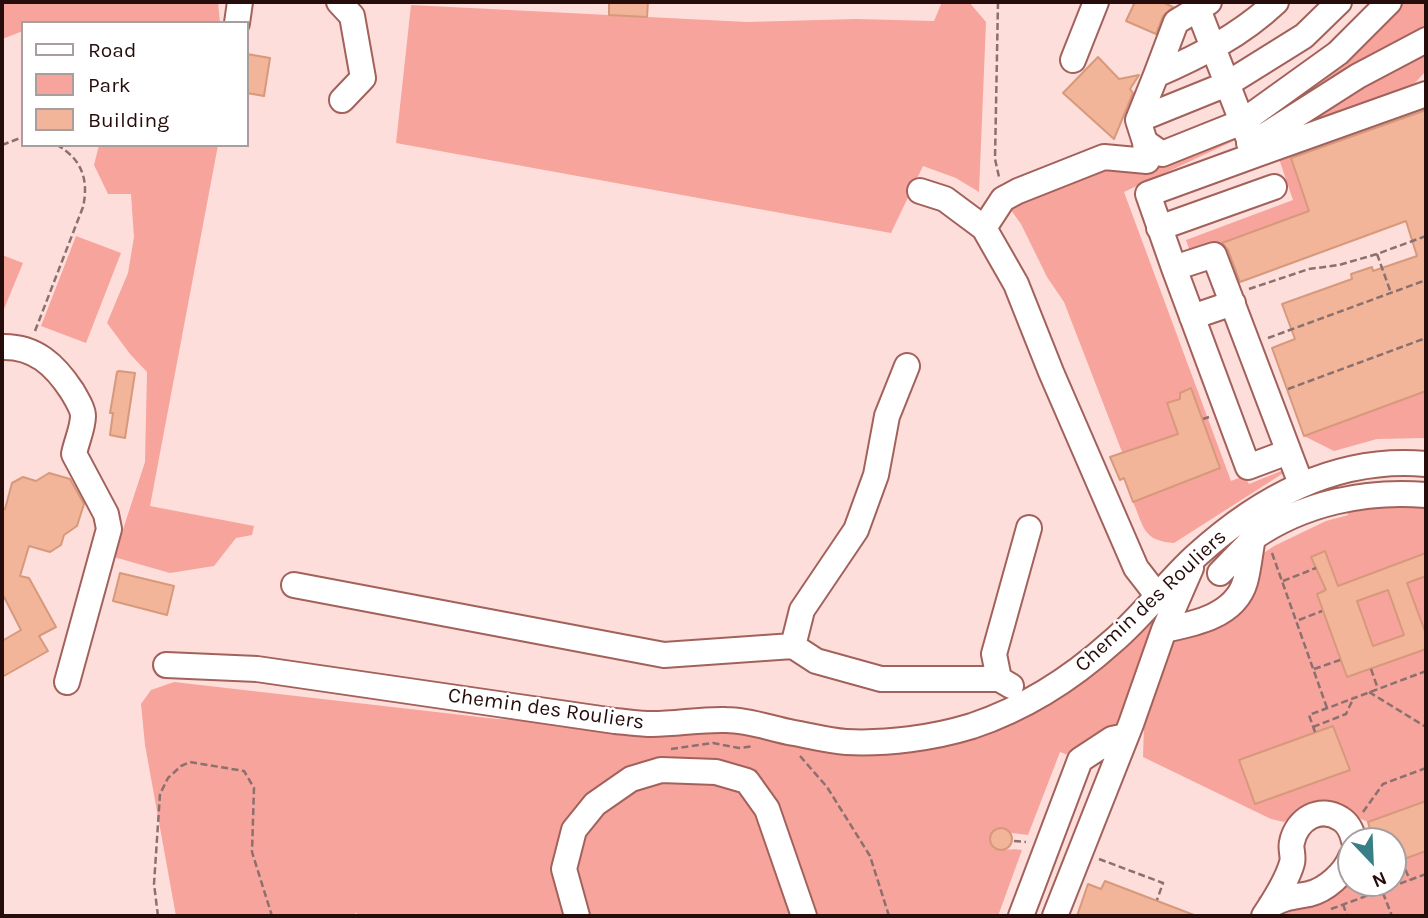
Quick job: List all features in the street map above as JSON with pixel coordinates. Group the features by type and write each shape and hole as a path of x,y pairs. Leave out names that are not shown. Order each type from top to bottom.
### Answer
{"street":[{"path":"237,21 240,2"},
{"path":"339,2 352,16 363,78 342,100"},
{"path":"1073,60 1096,2"},
{"path":"1156,75 1213,49 1259,18 1276,2"},
{"path":"1142,131 1227,84 1304,36 1339,2"},
{"path":"1249,140 1389,2"},
{"path":"984,228 1003,199 1017,191 1104,157 1147,161 1142,131 1156,75 1176,22 1204,6 1213,49 1238,106 1249,140"},
{"path":"1288,452 1248,467 1148,194 1249,140 1267,134 1358,76 1426,40"},
{"path":"1142,131 1162,153 1249,140 1426,94"},
{"path":"1159,228 1274,187"},
{"path":"920,191 945,199 984,228 1016,284 1136,568 1157,595"},
{"path":"1174,268 1214,255 1301,484"},
{"path":"1192,317 1231,300"},
{"path":"2,348 28,350 47,360 75,396 83,415 74,454 106,514 109,529 67,682"},
{"path":"793,646 803,610 856,530 876,475 887,416 907,366"},
{"name":"Chemin des Rouliers","path":"166,666 257,669 615,721 653,724 726,720 750,722 844,742 938,735 974,725 1022,704 1073,674 1114,641 1197,555 1259,507 1301,484 1340,470 1400,461 1426,464"},
{"path":"1220,573 1258,534 1301,513 1348,497 1426,495"},
{"path":"999,679 994,654 1029,528"},
{"path":"1164,630 1206,621 1235,599 1244,584 1258,534"},
{"path":"1055,916 1126,736 1164,630 1197,555"},
{"path":"294,585 664,655 793,646 816,661 881,679 999,679 1017,690 1022,704"},
{"path":"1021,916 1080,760 1112,739 1126,736"},
{"path":"577,916 564,869 573,830 595,804 622,785 631,779 661,770 716,772 747,781 767,809 804,916"},
{"path":"1268,911 1292,862 1291,842 1299,825 1312,813 1329,813 1342,819 1347,827"},
{"path":"1268,911 1283,897 1312,893 1337,875"}],"path":[{"path":"998,2 995,159 1003,199"},
{"path":"2,145 21,138"},
{"path":"28,350 83,207 86,192 85,177 78,164 60,147"},
{"path":"1231,300 1309,269 1339,265 1426,236"},
{"path":"1377,254 1391,293"},
{"path":"1248,346 1426,281"},
{"path":"1268,397 1426,338"},
{"path":"1258,534 1283,581 1327,708"},
{"path":"1283,581 1316,568"},
{"path":"1298,620 1322,611"},
{"path":"1314,669 1340,660"},
{"path":"1371,669 1378,689"},
{"path":"1315,732 1309,715 1426,671"},
{"path":"1369,692 1426,727"},
{"path":"1313,727 1346,715 1354,697"},
{"path":"662,751 713,743 739,748 759,745"},
{"path":"799,755 828,787 870,856 889,916"},
{"path":"158,916 154,884 159,794 168,778 190,762 244,771 254,788 252,852 272,916"},
{"path":"1357,827 1383,784 1426,768"},
{"path":"1079,852 1163,883 1157,900"},
{"path":"1407,873 1410,880"},
{"path":"1407,881 1426,874"},
{"path":"1322,912 1361,897"},
{"path":"1384,897 1392,916"},
{"path":"1343,904 1348,916"}],"green space":[{"path":"2,2 218,2 220,21 21,21 21,32 2,39"},
{"path":"942,2 969,2 986,22 979,192 956,178 923,166 891,233 396,143 411,5 747,22 856,19 934,21"},
{"path":"1400,2 1426,2 1426,71 1400,99 1288,151 1303,194 1426,152 1426,168 1191,254 1186,240 1293,200 1277,153 1253,126"},
{"path":"1237,131 1240,138 1124,192 1231,481 1244,476 1249,484 1296,465 1174,543 1164,542 1150,536 1146,531 1133,502 1220,468 1192,389 1180,393 1180,399 1167,404 1178,434 1110,457 1122,452 1064,302 1047,277 1021,224 1003,199"},
{"path":"98,147 218,147 150,506 254,526 252,535 236,538 214,566 170,573 114,557 145,462 147,372 107,323 128,273 134,237 131,194 108,194 94,165"},
{"path":"76,236 121,253 86,343 41,326"},
{"path":"2,255 23,263 4,309 2,309"},
{"path":"1426,391 1426,438 1377,439 1334,451 1304,436"},
{"path":"1426,504 1426,801 1368,822 1350,814 1304,809 1284,822 1271,819 1143,757 1144,728 1153,684 1173,637 1204,627 1255,559 1274,546 1326,521 1348,515 1347,509"},
{"path":"1184,563 1140,678 1097,766 1060,752 1028,835 1001,828 992,832 989,839 994,849 1022,850 998,916 358,916 357,913 348,916 176,916 145,745 141,704 151,690 174,682 497,719 653,724 844,742 938,735 1094,657"},
{"path":"1426,851 1426,916 1273,916 1279,903 1307,907 1337,892 1337,897 1407,897 1407,858"}],"building":[{"path":"609,2 648,2 647,17 609,15"},
{"path":"1135,2 1162,2 1173,7 1163,16 1156,34 1126,21"},
{"path":"248,54 270,58 264,96 248,93"},
{"path":"1098,57 1119,79 1139,75 1130,89 1133,93 1114,139 1063,93"},
{"path":"1426,110 1426,391 1304,436 1272,348 1295,339 1282,304 1352,279 1351,274 1372,267 1373,271 1417,256 1406,221 1240,282 1228,250 1222,243 1309,211 1291,158"},
{"path":"119,371 135,373 125,438 110,435 113,413 110,413"},
{"path":"1191,388 1220,468 1133,502 1124,478 1120,480 1110,457 1178,434 1167,403 1180,399 1180,393"},
{"path":"49,473 70,479 84,504 77,526 64,535 61,545 50,552 29,546 20,576 29,578 56,627 39,636 48,651 2,677 2,641 21,630 2,593 2,508 5,509 12,483 23,477 36,481"},
{"path":"1325,551 1338,586 1426,553 1426,576 1407,583 1426,634 1426,649 1347,677 1317,594 1326,590 1311,557","holes":["1388,590 1404,635 1373,646 1357,601"]},
{"path":"120,573 174,586 167,615 113,601"},
{"path":"1333,726 1350,770 1255,804 1239,760"},
{"path":"1426,801 1426,851 1407,858 1407,827 1369,827 1368,822"},
{"path":"997,828 1005,828 1012,835 1012,843 1005,850 997,850 990,843 990,835"},
{"path":"1105,881 1194,916 1077,916 1088,884 1101,889"}]}
